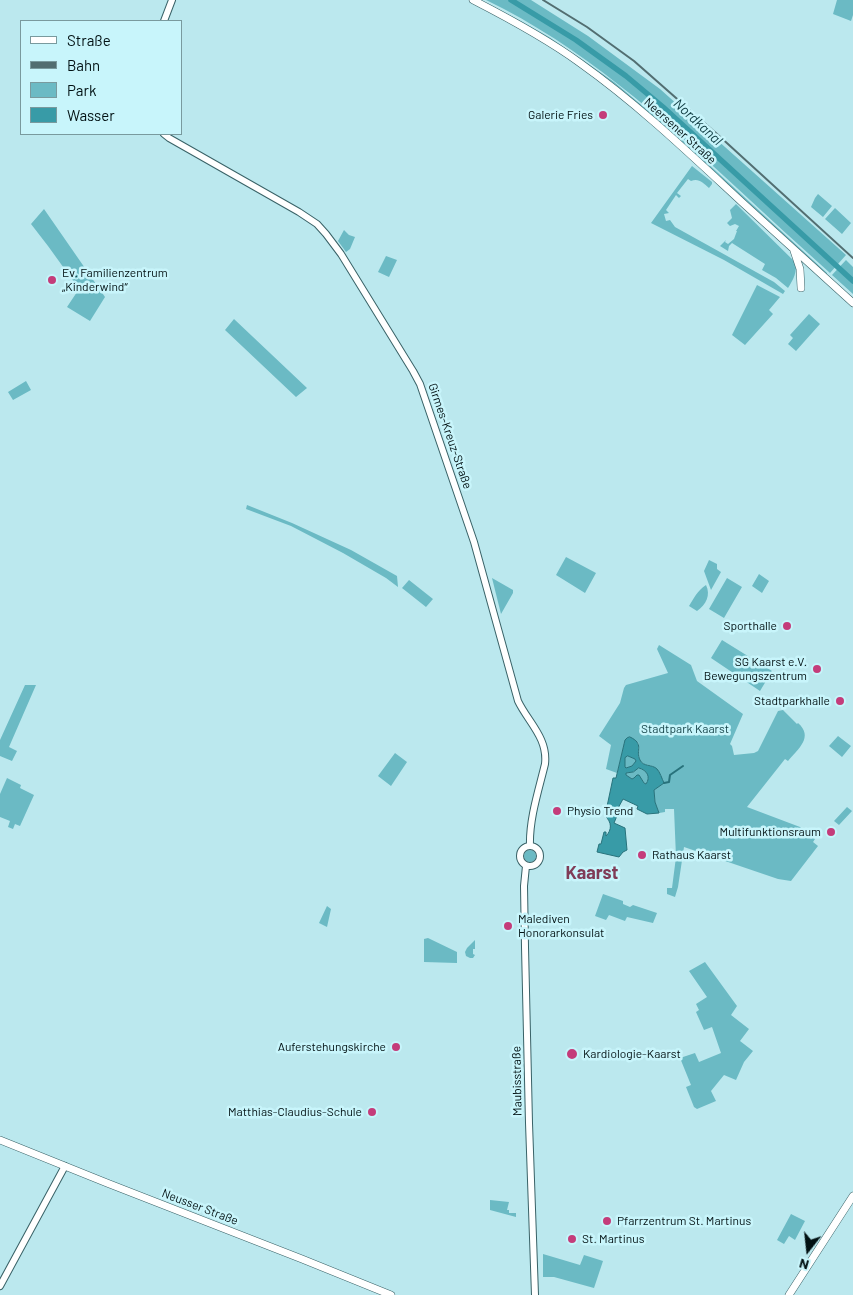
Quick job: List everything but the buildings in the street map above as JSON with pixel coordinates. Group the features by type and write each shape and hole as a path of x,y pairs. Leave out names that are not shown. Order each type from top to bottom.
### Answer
{"main road":[{"name":"Neersener Straße","path":"473,0 547,41 610,86 664,131 853,303"},
{"path":"793,249 800,269 801,288"},
{"name":"Neusser Straße","path":"0,1140 392,1295"},
{"path":"789,1295 853,1196"}],"street":[{"path":"164,20 172,0"},
{"name":"Girmes-Kreuz-Straße","path":"165,135 317,224 340,254 420,384 474,542 518,701 538,731 544,746 545,764 531,824 530,846"},
{"path":"530,846 536,848 540,858 533,866 526,866 519,856 522,848 530,846"},
{"name":"Maubisstraße","path":"526,866 524,886 535,1295"},
{"path":"0,1286 65,1166"}],"green space":[{"path":"479,0 549,37 614,82 669,128 827,275 668,129 613,83 582,61"},
{"path":"486,0 531,0 588,36 660,89 846,255 830,273 679,135 619,85 555,39"},
{"path":"837,0 853,0 851,21 833,14"},
{"path":"692,166 712,184 709,188 699,181 688,179 677,193 681,196 679,198 676,195 666,210 669,213 664,214 666,221 670,220 675,227 774,282 785,291 783,294 724,260 651,223"},
{"path":"818,194 832,206 823,217 811,207"},
{"path":"736,204 795,262 795,272 788,288 762,270 765,264 732,243 728,251 720,246 726,240 725,242 728,244 734,239 739,226 735,224 730,226 727,223 732,218 730,210"},
{"path":"835,208 851,223 842,234 825,219"},
{"path":"44,209 105,297 90,321 67,307 79,289 31,224"},
{"path":"344,230 349,235 355,237 350,249 346,252 338,241"},
{"path":"386,256 397,260 389,277 378,272"},
{"path":"846,260 853,267 853,294 832,275"},
{"path":"757,285 780,297 769,310 773,314 745,345 732,335"},
{"path":"809,314 820,324 796,351 788,344 793,338 790,335"},
{"path":"234,319 307,388 296,397 225,330"},
{"path":"26,381 31,390 13,400 8,392"},
{"path":"247,505 351,550 397,576 398,587 343,553 291,526 246,509"},
{"path":"566,557 596,573 585,593 556,575"},
{"path":"709,560 717,564 717,569 721,572 711,590 704,571"},
{"path":"759,574 769,581 762,593 752,586"},
{"path":"492,578 513,590 501,614"},
{"path":"727,578 742,587 724,618 709,609"},
{"path":"409,580 433,599 426,607 402,588"},
{"path":"706,585 708,592 707,600 697,611 689,606 698,592"},
{"path":"722,640 772,671 760,691 711,658"},
{"name":"Stadtpark Kaarst","path":"659,645 691,665 697,681 743,714 730,744 734,755 758,751 778,711 783,710 803,728 805,738 803,743 788,761 785,759 747,807 800,827 815,839 813,842 818,846 791,881 778,879 684,847 675,897 667,894 667,888 672,888 676,857 674,809 665,809 665,812 659,813 655,802 654,790 663,783 660,774 655,768 641,762 638,742 625,741 617,773 606,769 611,745 599,736 620,703 626,685 668,673 657,649"},
{"path":"25,685 36,685 9,747 17,751 12,761 0,756 0,740"},
{"path":"838,736 851,746 842,757 829,746"},
{"path":"395,753 407,762 391,786 378,776"},
{"path":"628,756 636,761 632,766 626,768 625,758"},
{"path":"639,768 647,774 646,784 639,778 632,779 626,775 626,773 633,772"},
{"path":"7,778 21,785 20,788 34,795 20,826 15,824 13,829 8,827 10,821 0,817 0,794"},
{"path":"847,807 852,811 839,825 834,821"},
{"path":"528,850 532,850 536,856 532,862 528,862 524,858 524,854"},
{"path":"603,894 623,901 623,904 630,907 633,905 657,913 653,923 627,917 625,921 609,915 606,920 595,916"},
{"path":"327,906 331,909 327,927 319,923"},
{"path":"428,938 457,952 457,963 424,962 424,939"},
{"path":"475,940 473,954 475,955 473,958 470,958 466,956 465,952"},
{"path":"705,962 737,1006 731,1015 749,1029 740,1041 753,1051 744,1062 736,1080 724,1075 711,1091 716,1101 697,1109 694,1107 686,1087 691,1085 680,1058 695,1053 699,1062 721,1053 712,1027 704,1030 696,1012 699,1010 696,1004 707,997 689,971"},
{"path":"490,1200 509,1202 507,1210 509,1210 509,1213 516,1213 516,1217 490,1210"},
{"path":"791,1214 805,1221 795,1240 789,1236 784,1244 777,1240"},
{"path":"543,1254 580,1265 584,1255 603,1261 594,1288 554,1277 543,1277"}],"water":[{"path":"630,737 637,742 641,762 657,769 664,783 654,790 655,802 659,813 647,814 637,809 638,806 623,799 617,810 619,811 614,823 625,828 627,850 619,857 597,852 604,832 606,832 606,836 610,829 610,823 605,816 613,778 616,778 627,738","holes":["628,756 636,761 632,766 626,768 625,758","639,768 647,774 646,784 639,775 632,779 626,775 626,773 633,772"]}],"waterway":[{"name":"Nordkanal","path":"511,0 576,40 626,76 663,107 853,281"},
{"path":"664,783 669,782 670,775 683,766"}],"railway":[{"path":"543,0 587,27 634,61 853,258"}],"place":[{"name":"Galerie Fries","path":"603,115"},
{"name":"Ev. Familienzentrum „Kinderwind“","path":"52,280"},
{"name":"Sporthalle","path":"787,626"},
{"name":"SG Kaarst e.V. Bewegungszentrum","path":"817,669"},
{"name":"Stadtparkhalle","path":"840,701"},
{"name":"Physio Trend","path":"557,811"},
{"name":"Multifunktionsraum","path":"831,832"},
{"name":"Rathaus Kaarst","path":"642,855"},
{"name":"Malediven Honorarkonsulat","path":"508,926"},
{"name":"Auferstehungskirche","path":"396,1047"},
{"name":"Kardiologie-Kaarst","path":"572,1054"},
{"name":"Matthias-Claudius-Schule","path":"372,1112"},
{"name":"Pfarrzentrum St. Martinus","path":"607,1221"},
{"name":"St. Martinus","path":"572,1239"}],"district":[{"name":"Kaarst","path":"592,873"}]}
